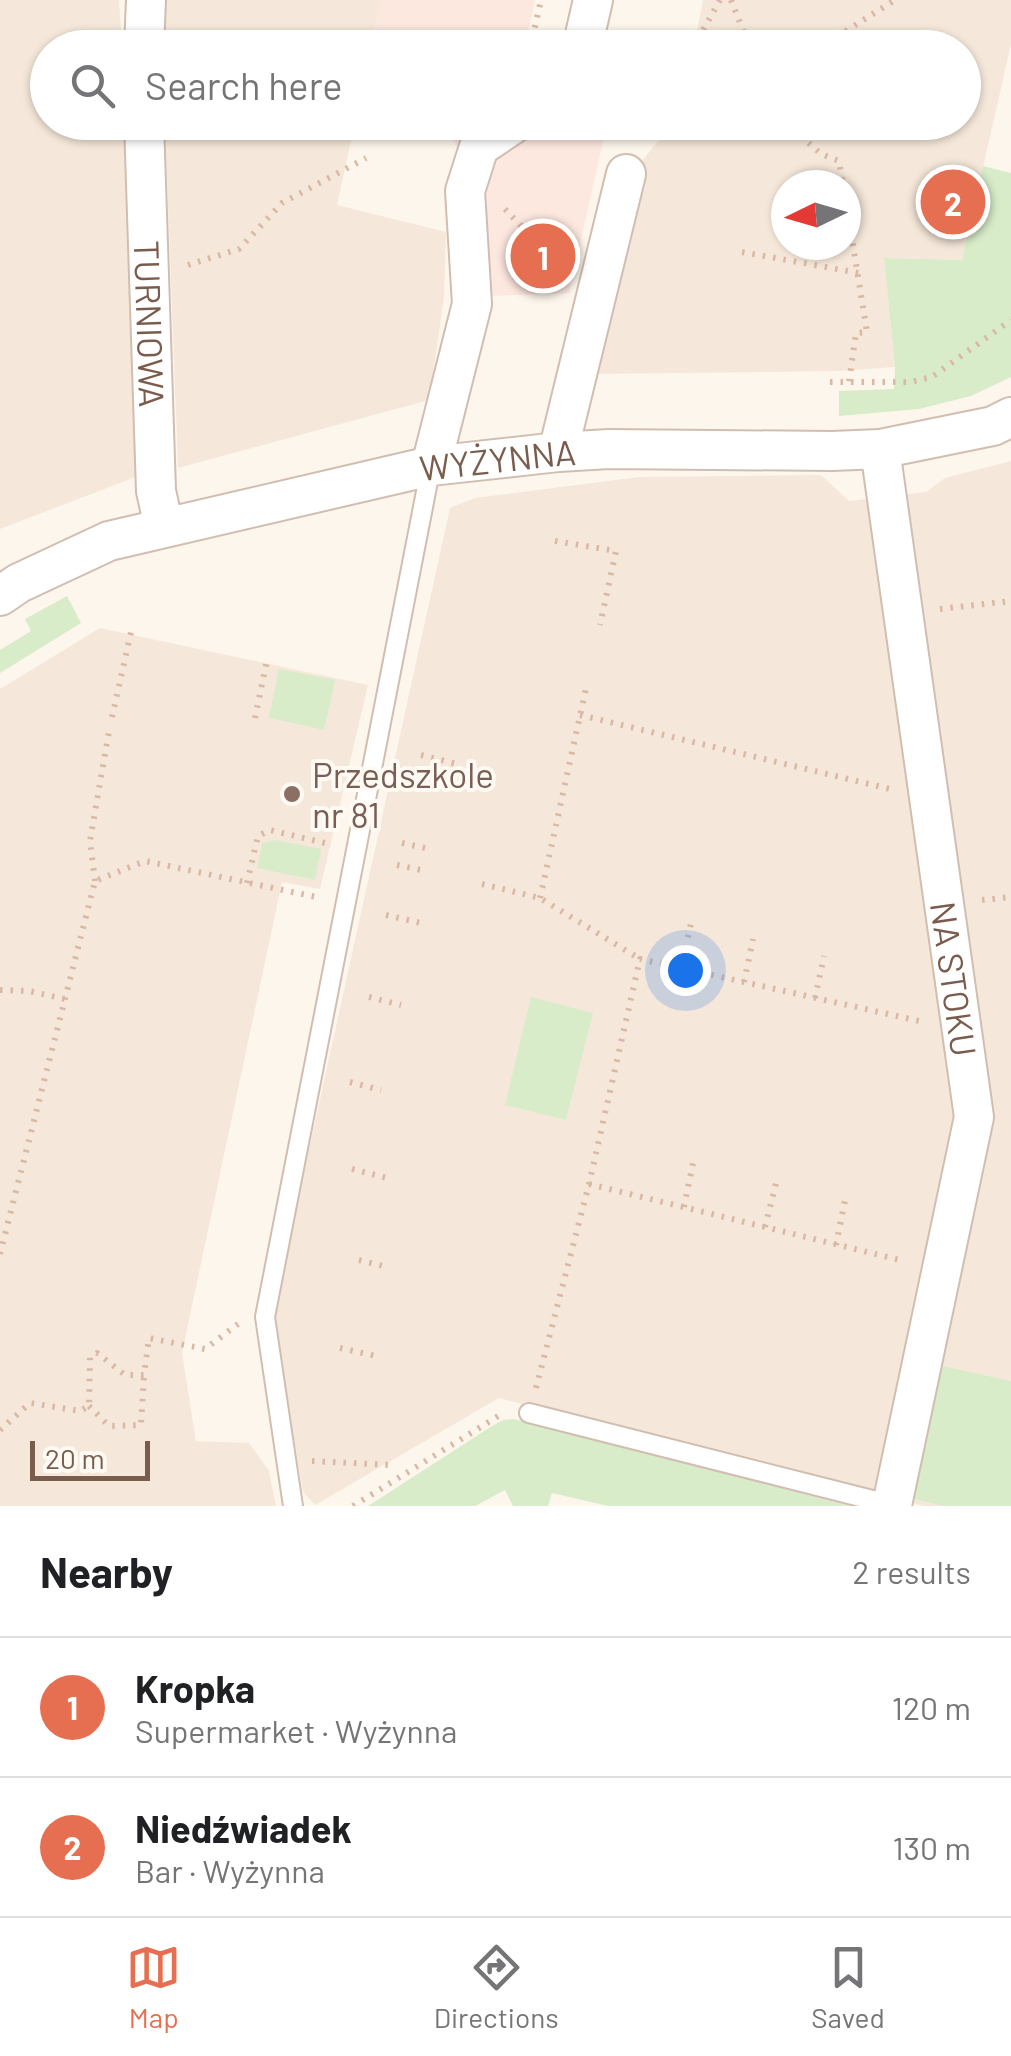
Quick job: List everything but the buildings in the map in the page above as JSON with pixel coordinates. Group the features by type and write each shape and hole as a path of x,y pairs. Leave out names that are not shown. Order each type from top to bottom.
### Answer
{"street":[{"path":"145,30 146,0"},
{"path":"586,30 593,0"},
{"name":"TURNIOWA","path":"145,140 156,492 164,528"},
{"path":"431,466 472,304 465,191 479,146 488,140"},
{"path":"558,452 626,174"},
{"name":"WYŻYNNA","path":"0,596 108,541 431,466 609,449 880,449 993,426 1011,418"},
{"name":"NA STOKU","path":"880,449 974,1117 892,1505"}],"lane":[{"path":"292,1506 265,1317 431,466"},
{"path":"530,1414 892,1505"}],"path":[{"path":"534,30 541,0"},
{"path":"702,30 720,0"},
{"path":"731,0 743,30"},
{"path":"848,30 895,0"},
{"path":"806,140 821,154 838,161 840,170"},
{"path":"188,265 239,249 282,203 366,158"},
{"path":"497,200 523,228 610,243"},
{"path":"742,252 859,274"},
{"path":"849,382 856,332 867,332 856,260"},
{"path":"830,382 910,382 932,377 1011,320"},
{"path":"556,540 616,551 600,625"},
{"path":"950,608 1011,601"},
{"path":"112,717 131,632"},
{"path":"254,718 267,660"},
{"path":"540,898 587,684"},
{"path":"580,715 929,798"},
{"path":"0,1254 94,881 90,841 109,731"},
{"path":"422,755 460,765"},
{"path":"248,883 258,836 270,830 335,845"},
{"path":"402,843 430,850"},
{"path":"94,881 145,861 346,903"},
{"path":"397,865 426,872"},
{"path":"482,884 540,898 640,959 929,1023 960,1015"},
{"path":"386,914 420,923"},
{"path":"681,968 690,923"},
{"path":"744,982 753,939"},
{"path":"815,998 824,956"},
{"path":"530,1414 590,1184 640,959"},
{"path":"0,990 64,999"},
{"path":"368,997 402,1004"},
{"path":"350,1082 382,1090"},
{"path":"684,1207 693,1163"},
{"path":"352,1169 391,1179"},
{"path":"765,1227 776,1183"},
{"path":"590,1184 942,1270"},
{"path":"836,1245 845,1200"},
{"path":"358,1260 387,1267"},
{"path":"144,1375 125,1375 97,1353 90,1357 89,1406 108,1426 142,1424 149,1338 205,1349 268,1302"},
{"path":"340,1348 376,1356"},
{"path":"0,1430 30,1404 80,1411 89,1406"},
{"path":"353,1506 502,1414"},
{"path":"286,1460 390,1465"}],"shaded area":[{"path":"0,0 119,0 121,30 30,30 30,140 127,140 146,473 0,529"},
{"path":"165,0 381,0 375,30 165,30"},
{"path":"381,0 535,0 529,30 375,30"},
{"path":"703,0 1011,0 1011,44 962,260 884,258 895,367 589,374 642,161 659,140 981,140 981,30 697,30"},
{"path":"166,140 351,140 337,205 446,232 444,297 429,400 178,468"},
{"path":"453,140 603,140 569,293 490,296 478,176"},
{"path":"1011,461 1011,1506 924,1506 499,1398 315,1505 303,1492 273,1313 450,508 475,498 639,477 821,475 849,501 926,492 945,478"},
{"path":"100,628 368,685 320,889 282,882 182,1353 196,1441 249,1443 269,1471 276,1506 0,1506 0,689"}],"green space":[{"path":"983,166 1011,173 1011,377 971,396 919,409 839,416 839,391 894,389 884,258 962,260"},
{"path":"67,596 81,623 0,673 0,650 31,631 25,619"},
{"path":"279,669 335,680 324,730 269,718"},
{"path":"276,840 321,849 315,880 257,868 262,843"},
{"path":"531,997 593,1013 566,1120 505,1105"},
{"path":"937,1365 1011,1381 1011,1506 945,1506 910,1498"},
{"path":"514,1419 850,1506 608,1506 552,1493 548,1506 513,1506 505,1490 475,1506 368,1506 492,1426"}],"place":[{"name":"Niedźwiadek","path":"953,202"},
{"name":"Kropka","path":"543,256"},
{"name":"Przedszkole nr 81","path":"292,794"}]}
